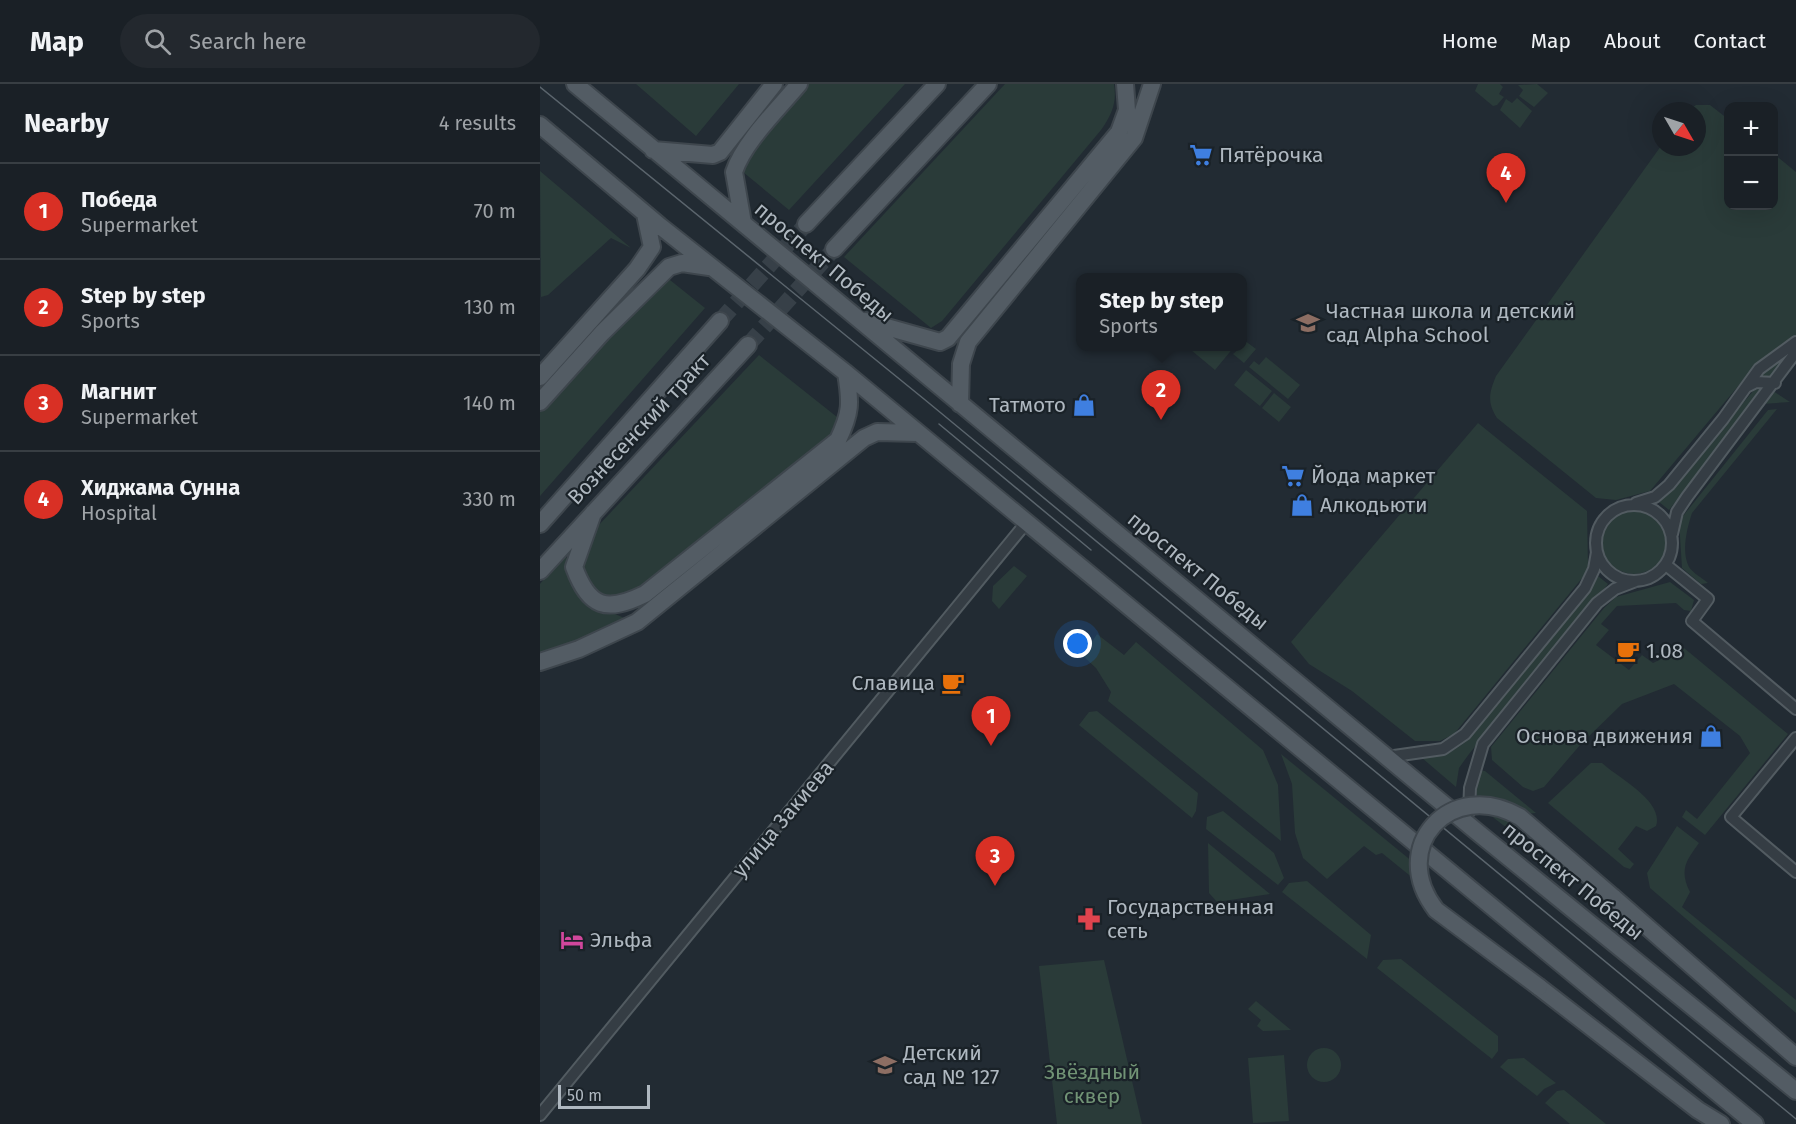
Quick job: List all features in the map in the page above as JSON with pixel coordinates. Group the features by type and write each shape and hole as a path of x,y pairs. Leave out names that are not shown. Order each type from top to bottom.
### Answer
{"main road":[{"name":"проспект Победы","path":"574,84 1387,757 1796,1091"},
{"path":"653,150 713,155 720,152 774,84"},
{"path":"743,223 736,166 746,149 799,84"},
{"path":"806,224 937,84"},
{"path":"834,249 988,84"},
{"path":"857,319 940,342 948,338 1119,132 1127,110 1125,84"},
{"path":"960,404 961,364 968,342 1134,138 1152,84"},
{"path":"540,125 711,267 846,373 1755,1124"},
{"path":"540,377 638,269 652,247 651,232 645,213"},
{"path":"540,402 602,333 669,267 682,263 711,267"},
{"name":"Вознесенский тракт","path":"540,524 720,321"},
{"name":"Вознесенский тракт","path":"540,571 748,345"},
{"path":"593,513 574,567 582,588 598,604 623,605 645,594 838,440 848,420 851,404 846,373"},
{"path":"540,662 579,649 637,622 864,438 877,432 918,433"},
{"path":"540,504 563,498"},
{"path":"1721,1124 1698,1110 1436,910 1424,895 1418,873 1418,855 1426,835 1436,822 1464,805 1502,807 1520,817 1796,1057"}],"street":[{"path":"1387,757 1443,749 1465,734 1585,588 1594,569 1597,552 1596,539 1604,519 1618,508 1655,497 1669,485 1723,419 1743,388 1759,369 1796,342"},
{"path":"1469,824 1470,788 1483,744 1597,603 1615,589 1658,574 1666,565 1671,555 1672,534 1677,512 1796,352"},
{"path":"1743,388 1756,382 1775,383"},
{"path":"1633,504 1646,506 1658,512 1667,522 1672,534"},
{"name":"улица Закиева","path":"540,1115 1026,523"},
{"path":"1597,552 1602,564 1611,573 1623,580 1636,581"},
{"path":"1666,565 1708,599 1692,621 1796,709"},
{"path":"1796,738 1731,817 1796,872"}],"green space":[{"path":"636,84 739,84 696,136"},
{"path":"805,84 905,84 789,210 743,172 747,155"},
{"path":"1005,84 1114,84 1114,103 1101,130 942,321 931,328 844,257"},
{"path":"1478,84 1500,84 1503,87 1499,94 1504,97 1493,106 1475,91"},
{"path":"1537,84 1548,93 1534,107 1519,96 1523,90 1518,85"},
{"path":"1517,98 1532,111 1520,128 1500,110 1506,99 1512,103"},
{"path":"1706,105 1710,105 1724,116 1724,210 1778,210 1778,157 1796,172 1796,338 1750,372 1650,491 1616,500 1596,498 1497,418 1490,402 1496,376 1654,156 1706,156"},
{"path":"540,171 631,248 611,238 548,295 541,297"},
{"path":"665,276 705,308 540,496 540,409"},
{"path":"1247,342 1256,349 1244,363 1233,354 1236,351 1247,351"},
{"path":"1795,349 1772,379 1754,379 1758,374"},
{"path":"1192,351 1231,351 1215,370"},
{"path":"759,355 837,417 842,423 834,435 649,588 614,598 599,593 592,586 580,562 596,528"},
{"path":"1266,357 1300,385 1288,399 1249,367 1254,361 1259,365"},
{"path":"1246,370 1272,391 1260,406 1234,385"},
{"path":"1765,388 1669,510 1659,502 1754,390"},
{"path":"1773,391 1790,402 1762,404"},
{"path":"1274,393 1291,407 1279,422 1262,408"},
{"path":"1777,409 1692,513 1685,554 1689,567 1708,583 1701,584 1682,568 1679,521 1768,410"},
{"path":"1478,423 1587,511 1588,567 1583,577 1454,734 1440,741 1415,741 1352,691 1309,664 1291,642"},
{"path":"1634,510 1652,516 1660,524 1666,542 1660,560 1652,568 1634,574 1616,568 1608,560 1602,542 1608,524 1616,516"},
{"path":"565,554 582,590 596,604 632,621 540,656 540,584"},
{"path":"1014,566 1027,576 999,609 992,601 993,586"},
{"path":"1598,576 1608,584 1469,754 1459,768 1456,787 1422,758 1448,752 1471,737"},
{"path":"1670,582 1694,600 1691,611 1684,610 1676,603 1617,606 1601,624 1609,630 1596,645 1629,670 1642,655 1653,663 1684,648 1788,734 1705,835 1682,817 1686,810 1697,819 1750,753 1740,736 1674,684 1622,704 1581,744 1544,787 1533,791 1523,787 1492,760 1491,747 1604,608 1616,597"},
{"path":"1097,634 1124,655 1136,642 1263,750 1278,785 1281,841 1108,701 1111,692 1096,668 1083,656"},
{"path":"1097,711 1198,793 1196,811 1192,818 1079,725 1089,712"},
{"path":"1281,754 1413,862 1414,879 1382,853 1376,855 1364,846 1327,879 1303,858 1295,833 1292,784"},
{"path":"1591,763 1602,763 1641,793 1654,809 1657,817 1656,826 1647,831 1636,826 1618,849 1634,864 1630,869 1624,867 1548,803"},
{"path":"1478,770 1485,771 1536,813 1524,814 1511,831 1493,818 1478,800 1476,782"},
{"path":"1223,811 1274,853 1284,878 1278,885 1206,829 1207,817"},
{"path":"1677,826 1699,843 1686,866 1685,878 1690,892 1682,907 1796,1000 1796,1013 1650,888 1647,873"},
{"path":"1208,843 1270,894 1217,902 1209,893"},
{"path":"1307,881 1371,935 1367,959 1282,892 1289,883"},
{"path":"1401,959 1498,1036 1498,1051 1492,1059 1377,968 1383,960"},
{"name":"Звёздный сквер","path":"1104,960 1142,1124 1057,1124 1039,966"},
{"path":"1256,1001 1291,1030 1263,1031 1257,1026 1261,1020 1248,1009"},
{"path":"1324,1048 1336,1053 1341,1065 1336,1077 1324,1082 1312,1077 1307,1065 1312,1053"},
{"path":"1284,1055 1289,1121 1253,1123 1248,1058"},
{"path":"1524,1058 1556,1083 1544,1089 1537,1096 1500,1067 1508,1059"},
{"path":"1564,1090 1606,1124 1570,1124 1545,1103 1557,1091"}],"tunnel":[{"path":"720,321 806,224"},
{"path":"748,345 834,249"}],"tram line":[{"path":"540,87 924,399 1796,1119"},
{"path":"939,424 1091,550"}],"place":[{"name":"Пятёрочка","path":"1201,155"},
{"name":"Хиджама Сунна","path":"1506,203"},
{"name":"Частная школа и детский сад Alpha School","path":"1308,323"},
{"name":"Татмото","path":"1084,405"},
{"name":"Step by step","path":"1161,420"},
{"name":"Йода маркет","path":"1293,476"},
{"name":"Алкодьюти","path":"1302,505"},
{"name":"1.08","path":"1628,651"},
{"name":"Славица","path":"953,683"},
{"name":"Основа движения","path":"1711,736"},
{"name":"Победа","path":"991,746"},
{"name":"Магнит","path":"995,886"},
{"name":"Государственная сеть","path":"1089,919"},
{"name":"Эльфа","path":"572,940"},
{"name":"Детский сад № 127","path":"885,1065"}]}
